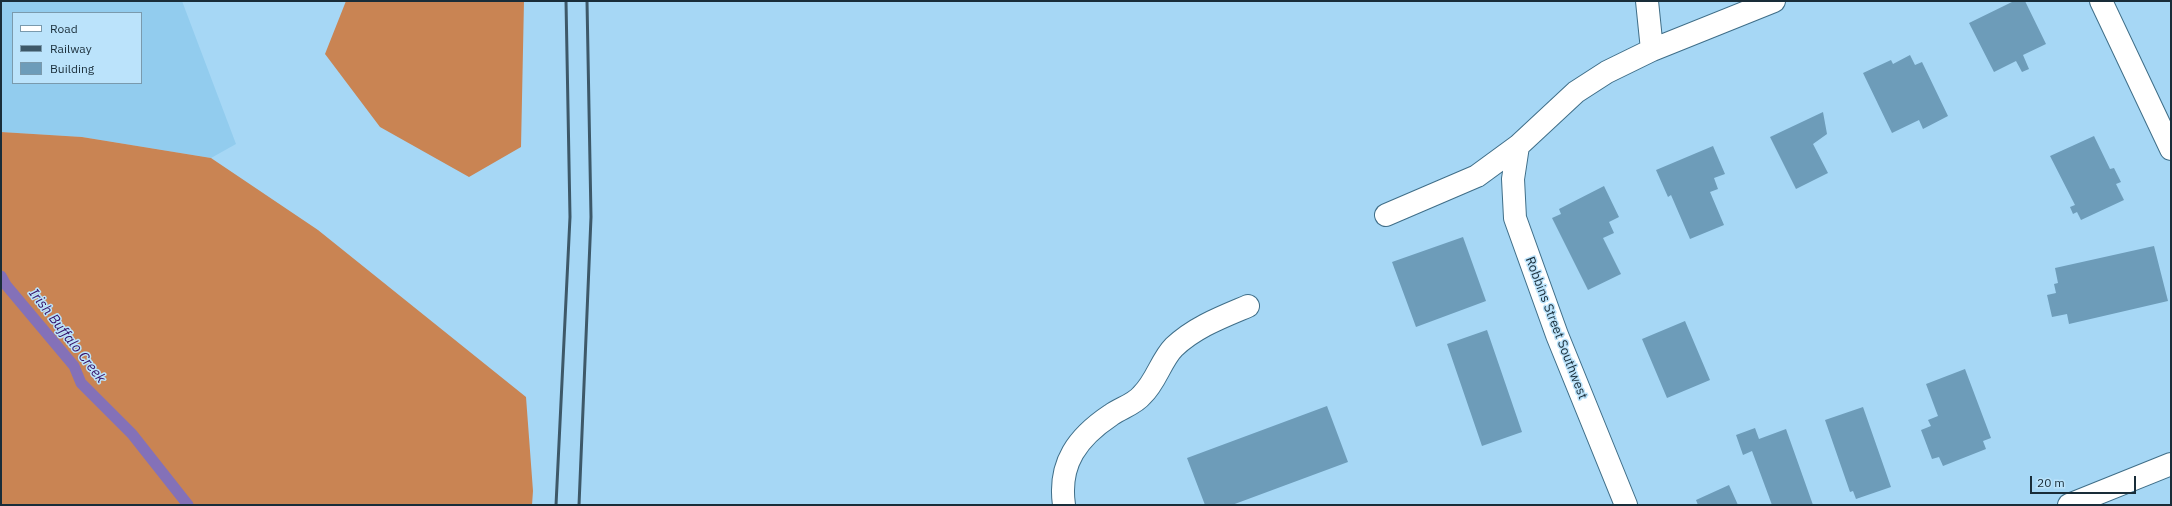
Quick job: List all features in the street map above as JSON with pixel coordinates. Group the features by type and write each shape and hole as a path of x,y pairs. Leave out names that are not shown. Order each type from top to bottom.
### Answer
{"street":[{"path":"1648,1 1652,50"},
{"path":"1386,215 1477,176 1518,146 1576,92 1607,72 1652,50 1774,1"},
{"path":"2101,1 2171,149"},
{"name":"Robbins Street Southwest","path":"1518,146 1513,179 1515,218 1557,335 1626,505"},
{"path":"1064,505 1062,489 1067,461 1085,434 1111,414 1142,396 1174,348 1202,326 1248,306"},
{"path":"2069,505 2171,464"}],"shaded area":[{"path":"1,1 182,1 236,144 211,158 82,137 1,132"},
{"path":"346,1 524,1 521,147 469,177 380,127 325,54"},
{"path":"1,132 82,137 211,158 318,230 526,397 533,491 532,505 1,505"}],"building":[{"path":"2014,1 2025,1 2046,44 2023,55 2029,69 2022,72 2016,61 1994,72 1969,23"},
{"path":"1910,55 1915,65 1922,62 1948,116 1923,129 1919,120 1892,133 1863,73 1891,60 1893,64"},
{"path":"1823,112 1827,134 1813,144 1828,173 1796,189 1770,137"},
{"path":"2094,136 2110,169 2114,168 2121,182 2116,184 2124,200 2081,220 2077,212 2073,214 2070,207 2075,205 2050,156"},
{"path":"1713,146 1725,174 1714,178 1718,189 1710,192 1724,225 1690,239 1671,195 1668,197 1656,170"},
{"path":"1604,186 1619,217 1609,222 1614,233 1603,238 1621,274 1588,290 1552,218 1561,214 1559,209"},
{"path":"1463,237 1486,301 1416,327 1392,262"},
{"path":"2154,246 2168,301 2069,324 2067,314 2052,317 2047,295 2056,293 2054,284 2058,283 2055,268"},
{"path":"1685,321 1710,380 1667,398 1642,339"},
{"path":"1487,330 1522,432 1482,446 1447,344"},
{"path":"1965,369 1991,438 1983,441 1986,449 1943,466 1939,457 1932,459 1921,430 1931,426 1928,420 1938,416 1926,384"},
{"path":"1327,406 1348,462 1232,505 1205,505 1187,458"},
{"path":"1863,407 1891,487 1856,499 1853,491 1850,492 1825,420"},
{"path":"1755,428 1759,439 1786,429 1813,505 1772,505 1752,451 1743,455 1736,435"},
{"path":"1729,485 1738,505 1698,505 1696,500"}],"waterway":[{"name":"Irish Buffalo Creek","path":"1,276 6,285 74,366 81,383 132,434 188,505"}],"railway":[{"path":"556,505 570,217 566,1"},
{"path":"579,505 591,217 587,1"}]}
